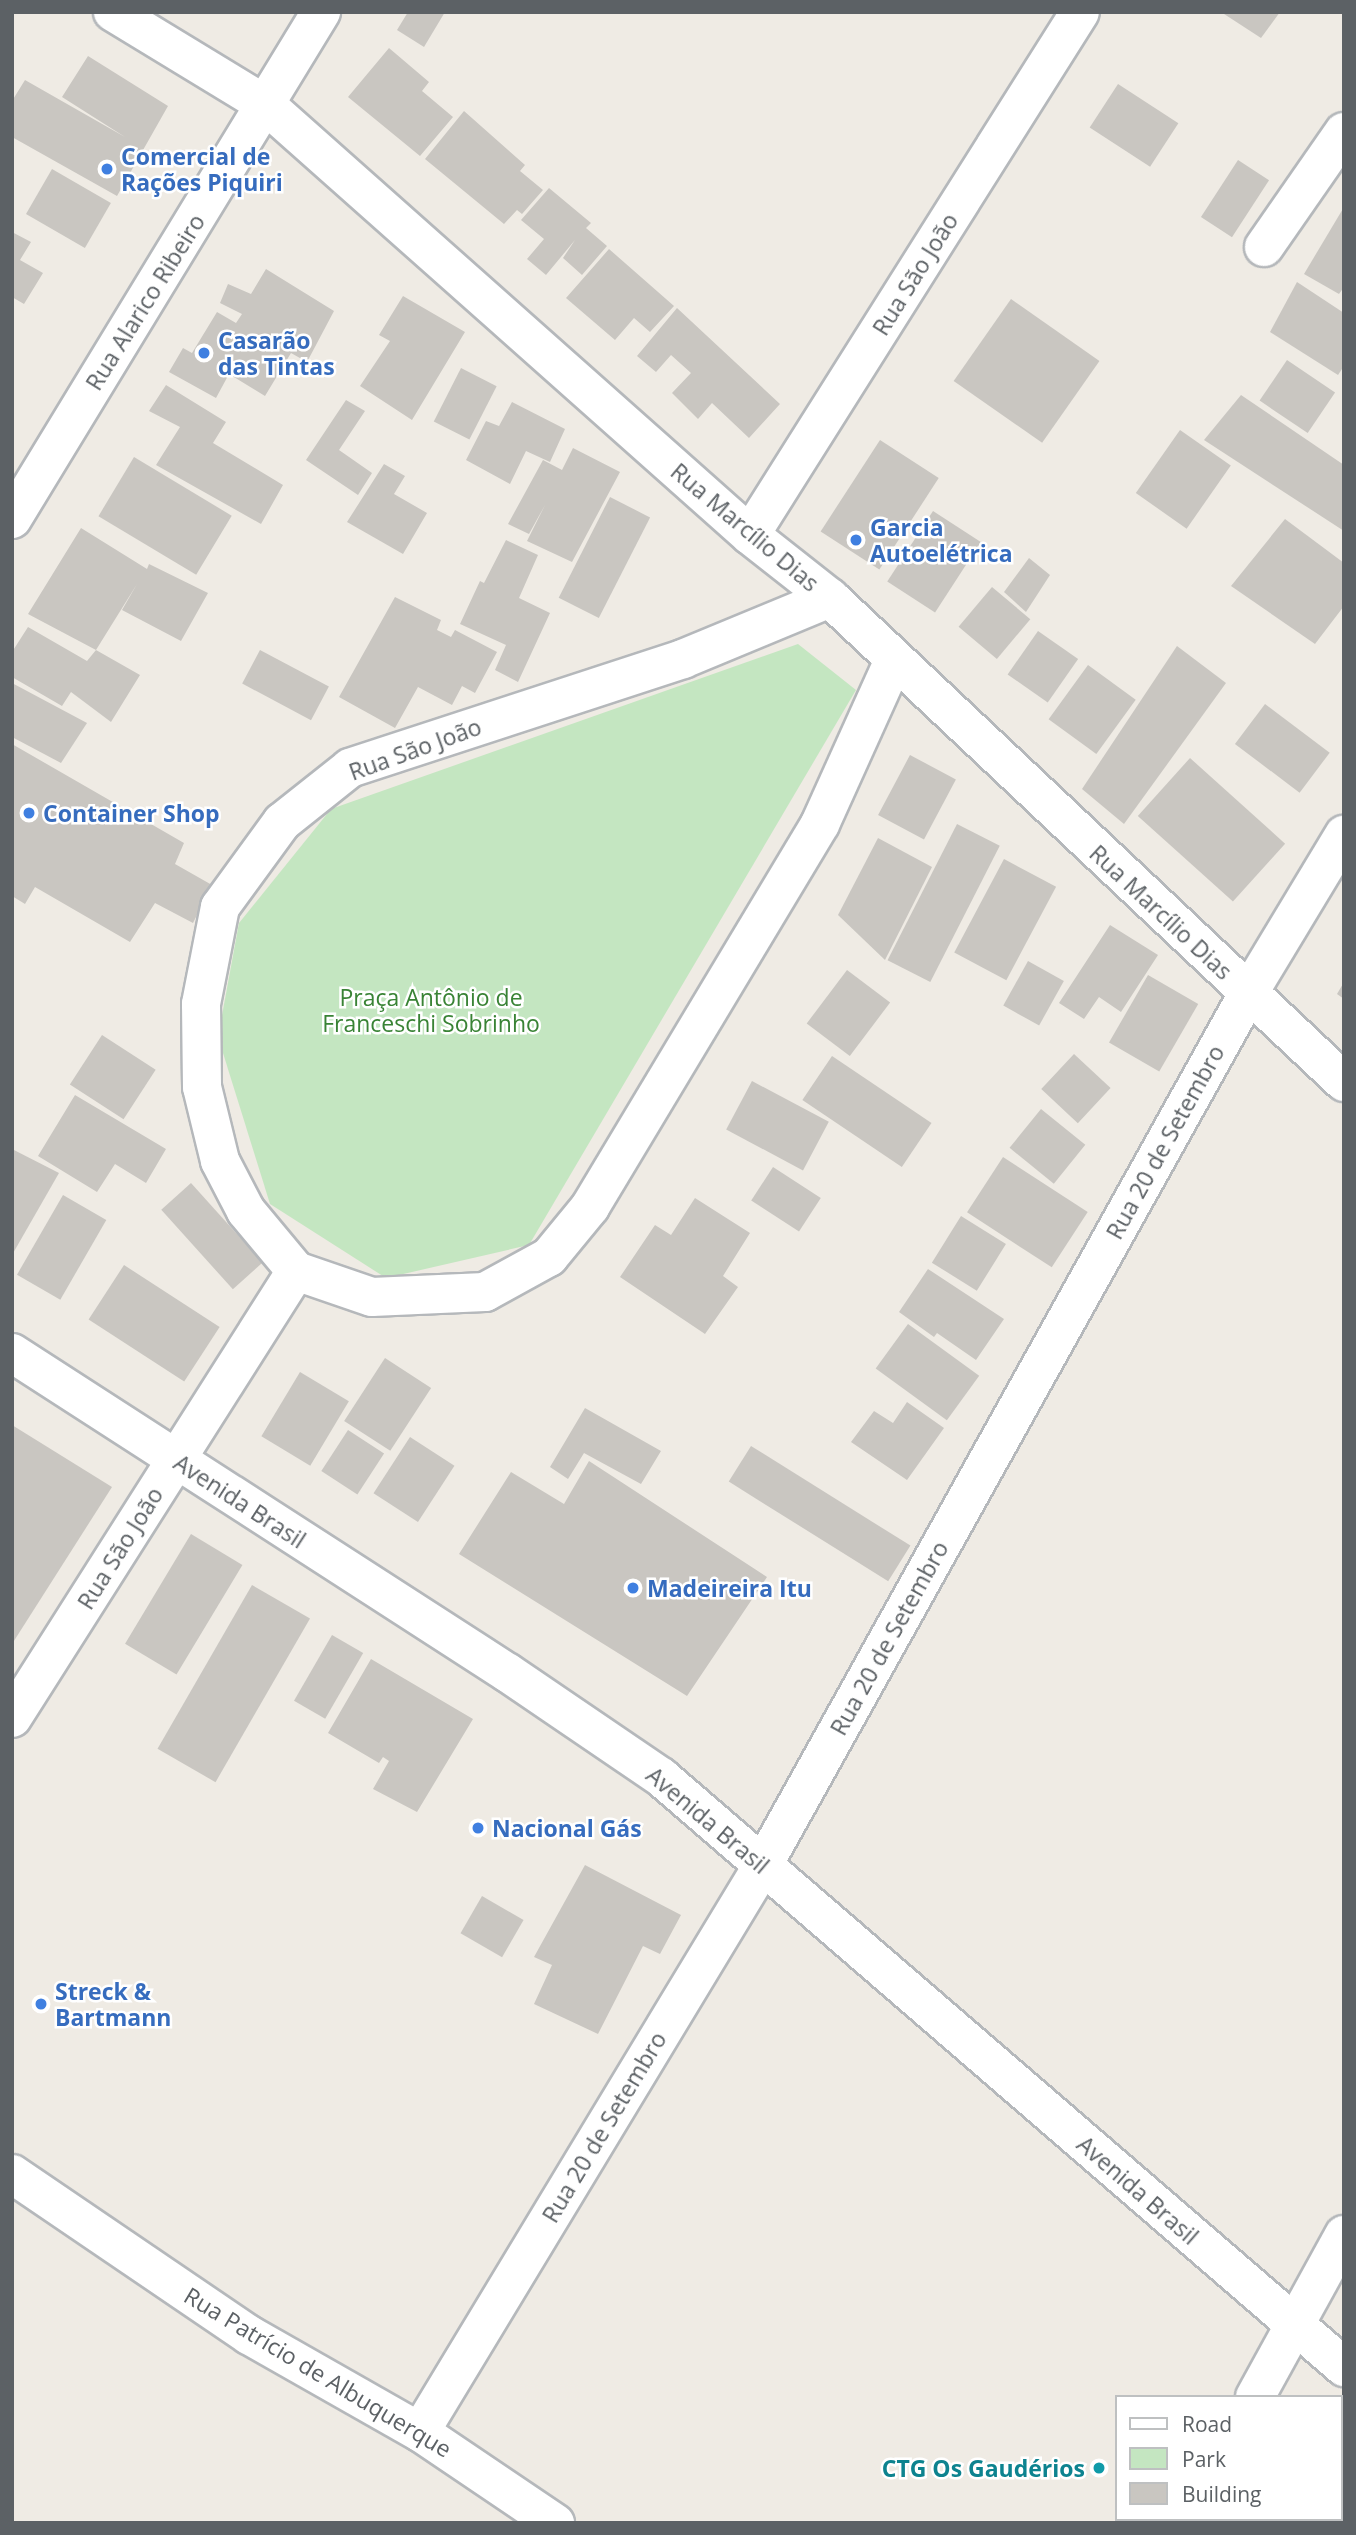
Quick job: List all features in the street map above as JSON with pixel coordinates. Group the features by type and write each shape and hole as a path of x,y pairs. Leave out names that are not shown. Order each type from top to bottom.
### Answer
{"street":[{"name":"Rua Marcílio Dias","path":"113,12 266,104 750,535 830,598 1344,1082"},
{"name":"Rua Alarico Ribeiro","path":"12,519 321,12"},
{"name":"Rua São João","path":"750,535 1080,12"},
{"path":"1264,247 1344,132"},
{"name":"Rua São João","path":"12,1718 296,1272 246,1211 220,1161 202,1087 201,1004 220,907 282,822 350,768 683,660 830,598"},
{"path":"296,1272 372,1297 485,1292 549,1257 590,1207 820,824 894,660"},
{"name":"Rua 20 de Setembro","path":"420,2432 763,1865 1248,994 1344,835"},
{"name":"Avenida Brasil","path":"12,1353 508,1673 661,1777 1344,2367"},
{"name":"Rua Patrício de Albuquerque","path":"12,2174 249,2335 420,2432 555,2523"},
{"path":"1256,2395 1297,2326 1344,2235"}],"green space":[{"name":"Praça Antônio de Franceschi Sobrinho","path":"798,644 856,690 529,1245 386,1278 270,1204 218,1037 239,923 331,809"}],"building":[{"path":"408,12 445,12 424,47 397,30"},
{"path":"1221,12 1280,12 1261,38"},
{"path":"389,48 429,82 422,91 453,117 420,156 348,97"},
{"path":"88,56 168,106 117,196 12,137 12,101 25,80 125,137 62,97"},
{"path":"1118,84 1178,123 1150,167 1090,128"},
{"path":"464,111 525,165 520,171 543,190 522,214 517,210 504,224 425,159"},
{"path":"1238,160 1269,180 1232,237 1201,217"},
{"path":"52,169 111,203 85,248 26,214"},
{"path":"549,188 591,223 586,228 607,246 582,275 563,258 575,240 546,275 527,259 544,239 521,220"},
{"path":"1344,207 1344,287 1339,294 1304,274"},
{"path":"12,232 31,242 20,260 43,273 24,304 12,297"},
{"path":"609,249 674,306 650,332 634,318 615,340 566,298"},
{"path":"266,269 334,311 307,362 291,353 265,396 229,374 216,398 169,372 183,348 192,353 217,312 236,323 242,314 220,303 228,284 251,294"},
{"path":"1297,282 1344,313 1344,366 1338,375 1270,332"},
{"path":"403,296 465,332 412,420 360,386 390,341 379,335"},
{"path":"1011,299 1099,361 1042,443 954,381"},
{"path":"677,308 780,404 749,438 712,403 698,419 672,393 691,373 671,355 656,372 637,356"},
{"path":"1287,360 1335,392 1308,433 1260,401"},
{"path":"461,368 497,386 469,440 434,421"},
{"path":"166,385 226,422 213,443 283,485 261,524 156,465 180,427 149,411"},
{"path":"1241,395 1344,465 1344,531 1204,440"},
{"path":"346,400 365,411 339,450 372,473 358,495 306,460"},
{"path":"512,402 565,429 550,462 526,451 510,484 466,460 486,421 499,426"},
{"path":"1180,430 1231,466 1187,529 1136,493"},
{"path":"880,440 939,478 879,570 821,531"},
{"path":"573,448 620,472 572,562 527,541 545,505 529,534 508,524 543,460 562,470"},
{"path":"134,457 232,516 196,575 98,516"},
{"path":"384,464 405,476 394,494 427,513 403,554 347,522"},
{"path":"610,497 650,517 599,618 559,598"},
{"path":"933,511 981,542 935,612 887,581"},
{"path":"1285,519 1344,563 1344,606 1315,644 1231,586"},
{"path":"81,528 147,569 149,564 208,593 181,641 122,610 137,584 96,650 28,614"},
{"path":"506,540 538,555 519,598 550,613 518,682 495,670 506,645 460,624 480,581 484,583"},
{"path":"1029,558 1050,575 1026,612 1004,592"},
{"path":"992,587 1030,619 997,659 959,627"},
{"path":"395,597 441,620 437,630 451,637 455,630 497,652 475,693 462,686 452,705 418,687 395,728 339,697"},
{"path":"28,627 87,661 96,650 140,675 111,722 71,692 62,706 12,677 12,652"},
{"path":"1038,631 1078,659 1048,703 1008,674"},
{"path":"1177,646 1226,683 1124,824 1082,789"},
{"path":"260,650 329,687 311,720 242,684"},
{"path":"1088,665 1136,700 1096,754 1049,719"},
{"path":"12,683 87,723 61,763 12,737"},
{"path":"1265,704 1330,753 1300,793 1235,744"},
{"path":"12,744 184,843 175,864 212,885 193,923 155,903 130,942 35,887 25,904 12,896"},
{"path":"910,755 956,779 924,839 878,815"},
{"path":"1190,758 1285,844 1233,902 1138,816"},
{"path":"957,824 1000,846 930,982 888,960"},
{"path":"878,838 932,867 885,960 838,915"},
{"path":"1004,859 1056,887 1006,980 954,953"},
{"path":"1110,925 1158,955 1121,1012 1099,997 1084,1019 1059,1003"},
{"path":"1028,961 1064,981 1039,1025 1003,1006"},
{"path":"847,970 890,1002 850,1056 807,1024"},
{"path":"1148,975 1198,1004 1159,1072 1109,1043"},
{"path":"1344,982 1344,999 1337,994"},
{"path":"102,1035 156,1070 124,1119 70,1084"},
{"path":"1074,1054 1111,1088 1078,1123 1041,1089"},
{"path":"832,1056 931,1123 902,1167 802,1100"},
{"path":"752,1081 829,1122 803,1170 726,1130"},
{"path":"75,1095 166,1149 146,1183 115,1164 97,1192 38,1156"},
{"path":"1041,1109 1085,1145 1054,1184 1010,1148"},
{"path":"12,1149 59,1173 12,1255"},
{"path":"1003,1157 1088,1212 1052,1267 967,1212"},
{"path":"773,1167 821,1198 799,1232 751,1201"},
{"path":"191,1183 263,1263 233,1289 161,1210"},
{"path":"63,1195 106,1220 60,1300 17,1275"},
{"path":"695,1198 750,1233 723,1276 738,1287 705,1334 620,1277 655,1225 671,1235"},
{"path":"961,1216 1006,1244 977,1291 932,1263"},
{"path":"124,1265 220,1327 184,1382 89,1320"},
{"path":"928,1269 1004,1319 976,1360 937,1333 934,1337 899,1312"},
{"path":"908,1324 979,1376 947,1420 876,1368"},
{"path":"385,1358 431,1388 390,1451 344,1421"},
{"path":"300,1372 349,1401 310,1466 261,1436"},
{"path":"907,1402 944,1428 907,1480 851,1442 874,1411 893,1423"},
{"path":"585,1408 661,1451 641,1484 584,1453 568,1479 550,1467"},
{"path":"12,1425 112,1487 12,1644"},
{"path":"348,1430 384,1453 357,1495 321,1471"},
{"path":"410,1437 454,1466 418,1522 374,1493"},
{"path":"751,1446 910,1546 888,1581 729,1482"},
{"path":"589,1461 767,1577 687,1696 459,1554 511,1472 564,1504"},
{"path":"191,1534 242,1565 177,1675 125,1644"},
{"path":"252,1585 310,1618 216,1782 158,1749"},
{"path":"332,1635 363,1653 325,1719 294,1701"},
{"path":"371,1659 473,1719 417,1812 373,1789 389,1761 383,1757 379,1763 328,1733"},
{"path":"585,1865 681,1915 660,1954 643,1946 598,2034 534,2004 552,1965 534,1957"},
{"path":"482,1896 524,1920 502,1957 460,1933"}],"place":[{"name":"Comercial de Rações Piquiri","path":"107,169"},
{"name":"Casarão das Tintas","path":"204,353"},
{"name":"Garcia Autoelétrica","path":"856,540"},
{"name":"Container Shop","path":"29,813"},
{"name":"Madeireira Itu","path":"633,1588"},
{"name":"Nacional Gás","path":"478,1828"},
{"name":"Streck & Bartmann","path":"41,2004"},
{"name":"CTG Os Gaudérios","path":"1099,2468"}]}
